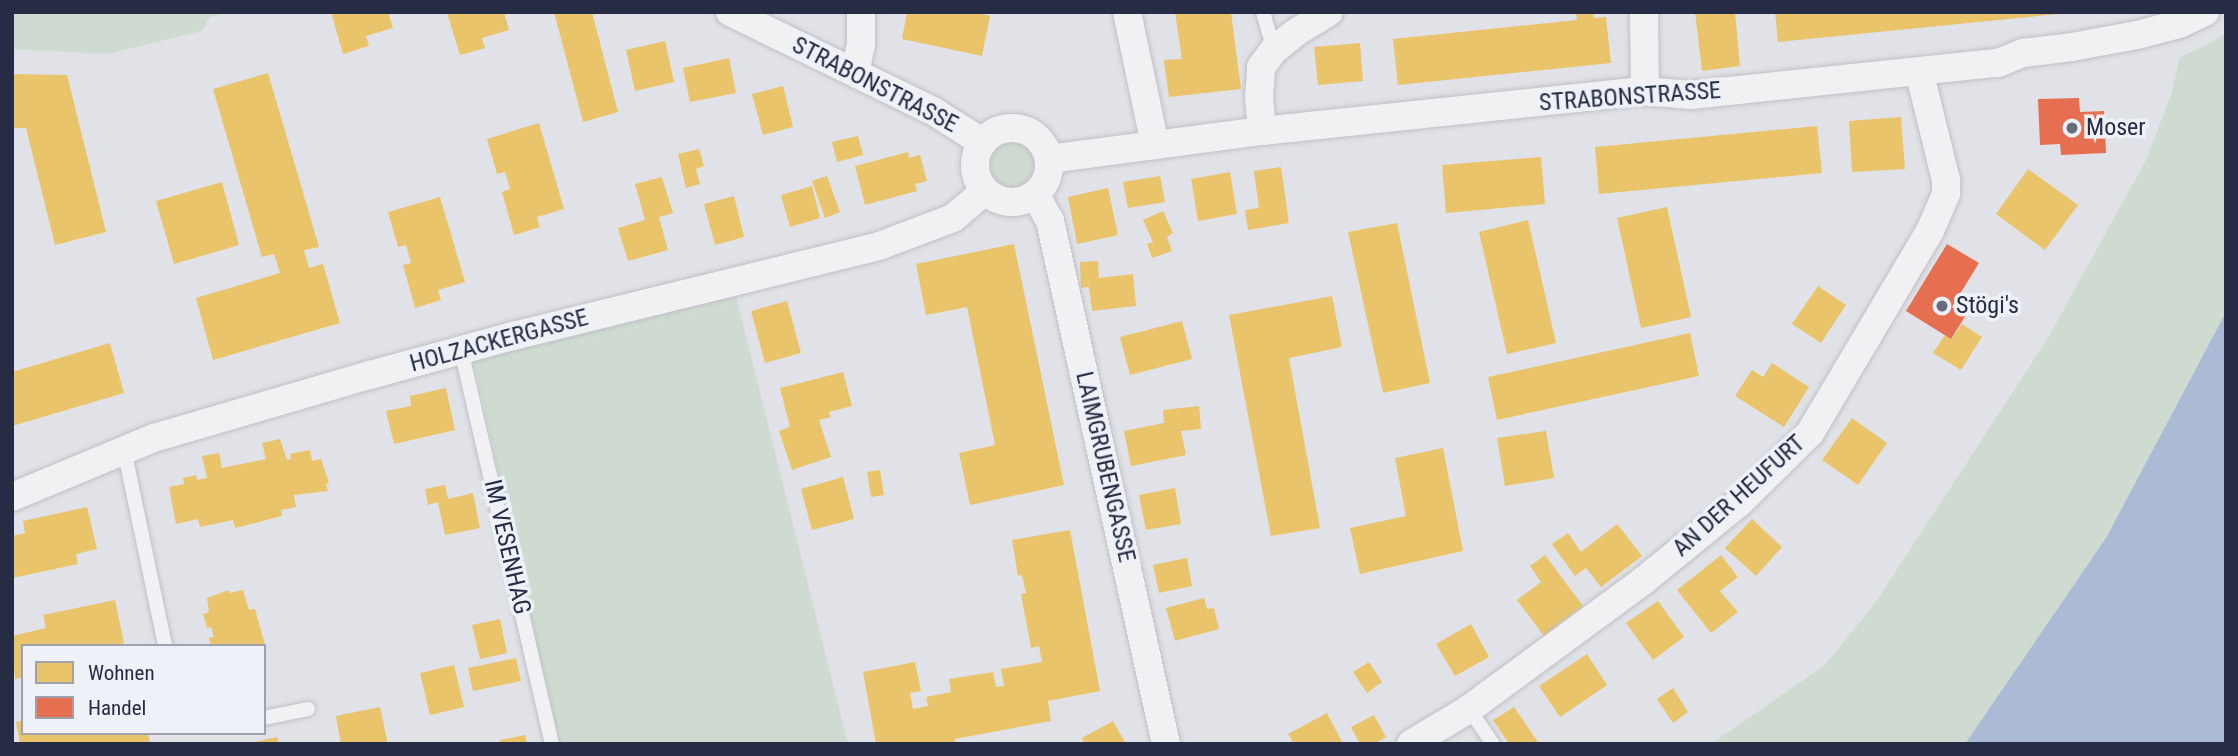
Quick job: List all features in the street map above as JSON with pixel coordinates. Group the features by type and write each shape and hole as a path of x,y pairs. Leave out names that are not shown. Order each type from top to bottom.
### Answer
{"street":[{"name":"STRABONSTRASSE","path":"730,12 933,111 982,142"},
{"path":"855,73 861,44 861,12"},
{"path":"1127,12 1155,145"},
{"path":"1262,131 1259,98 1261,67 1274,50 1295,33 1329,12"},
{"path":"1644,12 1645,91"},
{"name":"STRABONSTRASSE","path":"985,191 978,182 974,161 982,142 1001,129 1023,129 1041,140 1049,159 1262,131 1645,91 1691,95 1998,63 2023,52 2072,47 2137,35 2179,24 2205,12"},
{"name":"AN DER HEUFURT","path":"1410,744 1469,709 1643,581 1740,502 1810,433 1930,231 1946,194 1946,180 1919,71"},
{"path":"985,191 993,198 1015,202 1035,194 1047,178 1049,159"},
{"name":"HOLZACKERGASSE","path":"12,496 124,449 461,349 879,246 953,218 985,191"},
{"name":"LAIMGRUBENGASSE","path":"1035,194 1049,221 1166,744"}],"lane":[{"path":"1263,12 1274,50"},
{"name":"IM VESENHAG","path":"461,349 552,744"},
{"path":"124,449 166,644"},
{"path":"266,718 308,709"},
{"path":"1469,709 1493,744"}],"shaded area":[{"path":"12,12 233,12 210,17 202,31 108,54 12,49"},
{"path":"2226,33 2226,312 2106,538 1965,744 1711,744 1825,665 1874,605 2048,338 2146,160 2171,95 2180,57"},
{"path":"1012,141 1029,148 1036,165 1029,182 1012,189 995,182 988,165 995,148"},
{"path":"736,296 848,744 560,744 473,358"}],"water":[{"path":"2226,312 2226,744 1965,744 2106,538"}],"building: Wohnen":[{"path":"331,12 388,12 393,28 366,36 369,46 343,54"},
{"path":"504,12 509,30 482,38 485,48 460,55 447,13"},
{"path":"554,12 592,12 618,112 583,122"},
{"path":"907,12 973,12 990,16 982,56 902,39"},
{"path":"1175,12 1231,12 1241,89 1169,97 1164,60 1182,59"},
{"path":"1576,12 1593,12 1594,18 1606,17 1611,63 1398,85 1393,39 1577,20"},
{"path":"1695,12 1735,12 1740,66 1702,71"},
{"path":"1775,12 2057,12 2058,14 1778,42"},
{"path":"665,41 674,82 635,91 626,50"},
{"path":"1360,43 1363,81 1318,85 1314,47"},
{"path":"729,58 736,93 690,102 683,68"},
{"path":"268,73 319,247 304,250 309,268 323,264 340,323 213,360 196,298 280,273 274,254 262,257 213,89"},
{"path":"12,74 67,75 106,232 55,245 26,128 12,128"},
{"path":"783,86 793,127 763,135 752,94"},
{"path":"1901,117 1905,169 1852,172 1849,121"},
{"path":"539,123 564,209 537,217 540,227 514,235 502,192 510,189 505,172 497,174 487,139"},
{"path":"1817,126 1822,173 1599,194 1595,147"},
{"path":"858,136 863,155 837,162 832,142"},
{"path":"699,149 704,166 696,169 700,184 686,188 678,154"},
{"path":"908,152 909,158 920,155 927,181 915,184 917,191 865,205 855,166"},
{"path":"1541,157 1545,204 1446,213 1442,165"},
{"path":"1281,167 1289,223 1248,230 1245,210 1259,208 1254,171"},
{"path":"2028,169 2078,205 2045,250 1996,214"},
{"path":"1230,172 1237,214 1198,221 1191,179"},
{"path":"827,176 840,212 825,218 812,181"},
{"path":"1160,176 1165,202 1128,208 1123,182"},
{"path":"662,177 673,213 659,217 668,250 628,261 618,228 645,220 635,184"},
{"path":"222,182 239,245 174,264 156,201"},
{"path":"812,186 820,218 790,227 781,195"},
{"path":"1108,188 1118,235 1077,244 1068,197"},
{"path":"734,196 744,237 715,245 704,204"},
{"path":"440,197 465,282 438,290 441,300 415,308 403,265 411,263 406,245 398,247 388,212"},
{"path":"1667,207 1691,317 1641,328 1617,218"},
{"path":"1163,211 1173,233 1167,237 1172,251 1152,258 1147,244 1153,242 1143,220"},
{"path":"1528,220 1556,343 1507,354 1479,232"},
{"path":"1397,223 1430,383 1383,393 1348,232"},
{"path":"1014,244 1064,485 970,505 959,453 995,445 967,307 926,315 916,264"},
{"path":"1098,261 1099,278 1133,274 1136,306 1092,311 1089,287 1081,288 1080,262"},
{"path":"1818,286 1846,305 1821,343 1792,324"},
{"path":"1332,296 1342,347 1289,358 1320,528 1271,536 1229,315"},
{"path":"787,301 801,353 765,363 751,311"},
{"path":"1182,321 1192,359 1130,375 1120,337"},
{"path":"1962,324 1982,337 1961,370 1933,353 1945,335 1951,339"},
{"path":"1690,333 1699,376 1497,420 1488,377"},
{"path":"110,343 124,393 12,426 12,372"},
{"path":"1772,363 1809,387 1784,427 1735,396 1752,370 1763,377"},
{"path":"843,372 852,406 829,412 831,417 819,420 831,457 792,470 779,431 790,427 780,388"},
{"path":"446,388 455,430 394,444 386,411 411,406 410,396"},
{"path":"1199,406 1201,429 1181,431 1186,455 1131,466 1124,431 1164,423 1163,410"},
{"path":"1852,418 1887,443 1858,485 1822,460"},
{"path":"1546,431 1554,478 1505,486 1497,438"},
{"path":"280,439 287,460 291,459 290,454 310,450 312,461 321,459 329,483 326,484 328,491 294,495 296,507 281,510 282,516 235,528 233,520 200,527 198,519 176,524 169,487 184,484 183,478 196,475 197,480 207,478 202,456 219,453 222,468 266,459 262,443"},
{"path":"1443,448 1463,551 1360,574 1350,528 1406,516 1395,458"},
{"path":"880,470 884,495 871,497 867,472"},
{"path":"843,477 854,519 812,530 801,489"},
{"path":"445,485 448,499 473,493 480,528 445,535 438,502 428,505 425,489"},
{"path":"1175,488 1181,524 1146,530 1139,495"},
{"path":"87,507 97,549 76,554 78,564 12,578 12,536 25,533 23,521"},
{"path":"1752,519 1782,547 1756,576 1725,548"},
{"path":"1617,524 1642,556 1601,587 1586,568 1575,576 1552,544 1568,533 1581,552"},
{"path":"1070,530 1100,691 1048,701 1051,721 955,739 956,744 876,744 863,672 915,662 921,691 910,693 913,709 928,706 926,697 951,692 949,679 993,672 996,687 1004,686 1001,669 1042,662 1039,646 1031,648 1021,594 1026,593 1022,575 1018,576 1012,540"},
{"path":"1545,555 1583,606 1544,636 1517,600 1541,582 1530,566"},
{"path":"1721,555 1738,577 1720,591 1738,612 1711,633 1677,590"},
{"path":"1187,558 1192,586 1159,593 1153,565"},
{"path":"229,590 230,593 243,590 249,610 255,609 265,644 210,644 209,638 214,637 211,627 207,628 203,614 209,612 207,598"},
{"path":"1204,598 1207,609 1214,608 1219,629 1175,641 1166,608"},
{"path":"115,600 124,643 21,644 21,678 15,679 12,636 46,628 43,615"},
{"path":"1658,601 1684,637 1653,660 1626,623"},
{"path":"500,619 507,653 480,659 472,625"},
{"path":"1471,624 1489,657 1455,676 1436,644"},
{"path":"1587,654 1607,685 1560,717 1539,686"},
{"path":"516,658 521,681 473,691 468,668"},
{"path":"1369,662 1382,682 1367,693 1353,672"},
{"path":"454,665 464,707 430,715 420,673"},
{"path":"1673,688 1688,712 1673,723 1657,699"},
{"path":"380,707 388,744 341,744 336,716"},
{"path":"1514,707 1539,744 1509,744 1493,720"},
{"path":"1327,713 1343,744 1294,744 1288,734"},
{"path":"1374,715 1386,737 1374,744 1360,744 1351,727"},
{"path":"21,721 21,735 148,735 150,744 20,744 16,722"},
{"path":"1113,721 1126,744 1085,744 1082,738"},
{"path":"525,735 527,744 500,744 500,740"},
{"path":"277,737 279,744 249,744 249,743"}],"building: Handel":[{"name":"Moser","path":"2079,98 2080,112 2104,111 2106,153 2061,155 2060,144 2040,145 2038,99"},
{"path":"1947,244 1979,263 1952,307 1966,315 1951,339 1906,311"}],"place":[{"name":"Moser","path":"2072,128"},
{"name":"Stögi's","path":"1942,306"}]}
